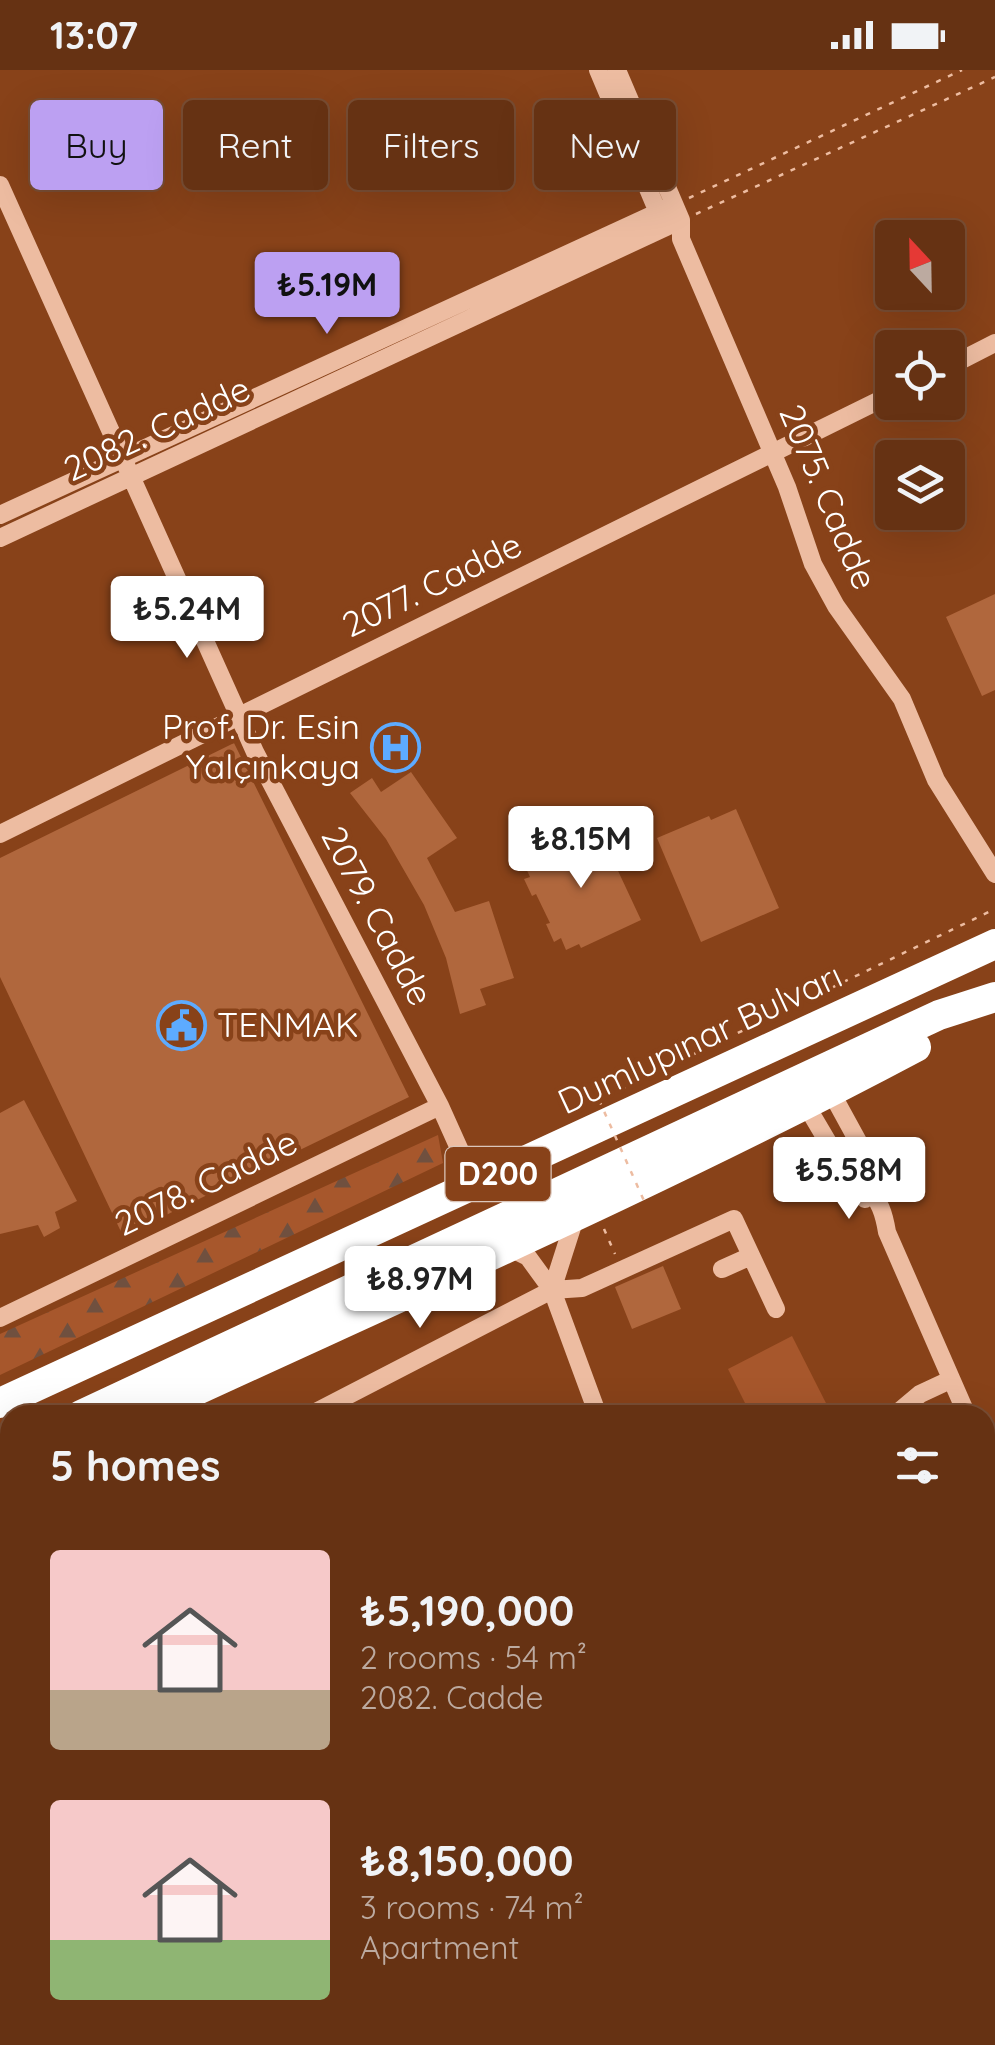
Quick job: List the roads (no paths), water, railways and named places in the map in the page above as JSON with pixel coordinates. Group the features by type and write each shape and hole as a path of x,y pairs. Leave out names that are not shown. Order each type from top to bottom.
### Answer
{"highway":[{"name":"Dumlupınar Bulvarı","path":"0,1402 995,944"},
{"path":"164,1405 508,1247 588,1218 933,1038 989,1000"},
{"name":"D200","path":"102,1405 940,1015 989,1000"}],"street":[{"name":"2075. Cadde","path":"598,70 672,221 773,453 812,564 836,606 902,699 945,796 995,874"},
{"name":"2075. Cadde","path":"617,70 672,221"},
{"name":"2079. Cadde","path":"0,185 239,716 440,1106 475,1184"},
{"name":"2082. Cadde","path":"0,514 120,458 672,221"},
{"name":"2082. Cadde","path":"0,538 672,221"},
{"path":"965,358 995,343"},
{"name":"2077. Cadde","path":"0,834 875,402"},
{"path":"818,1098 842,1166 857,1170"},
{"path":"818,1098 860,1146 857,1170 875,1196 962,1405"},
{"name":"2078. Cadde","path":"0,1318 440,1106"},
{"path":"552,1290 588,1218"},
{"path":"329,1405 552,1290 582,1288 734,1220 776,1309"},
{"path":"508,1247 528,1258 552,1290 594,1405"},
{"path":"722,1269 751,1256"},
{"path":"907,1405 950,1380"}],"place":[{"name":"Prof. Dr. Esin Yalçınkaya","path":"395,747"},
{"name":"TENMAK","path":"182,1025"}]}
